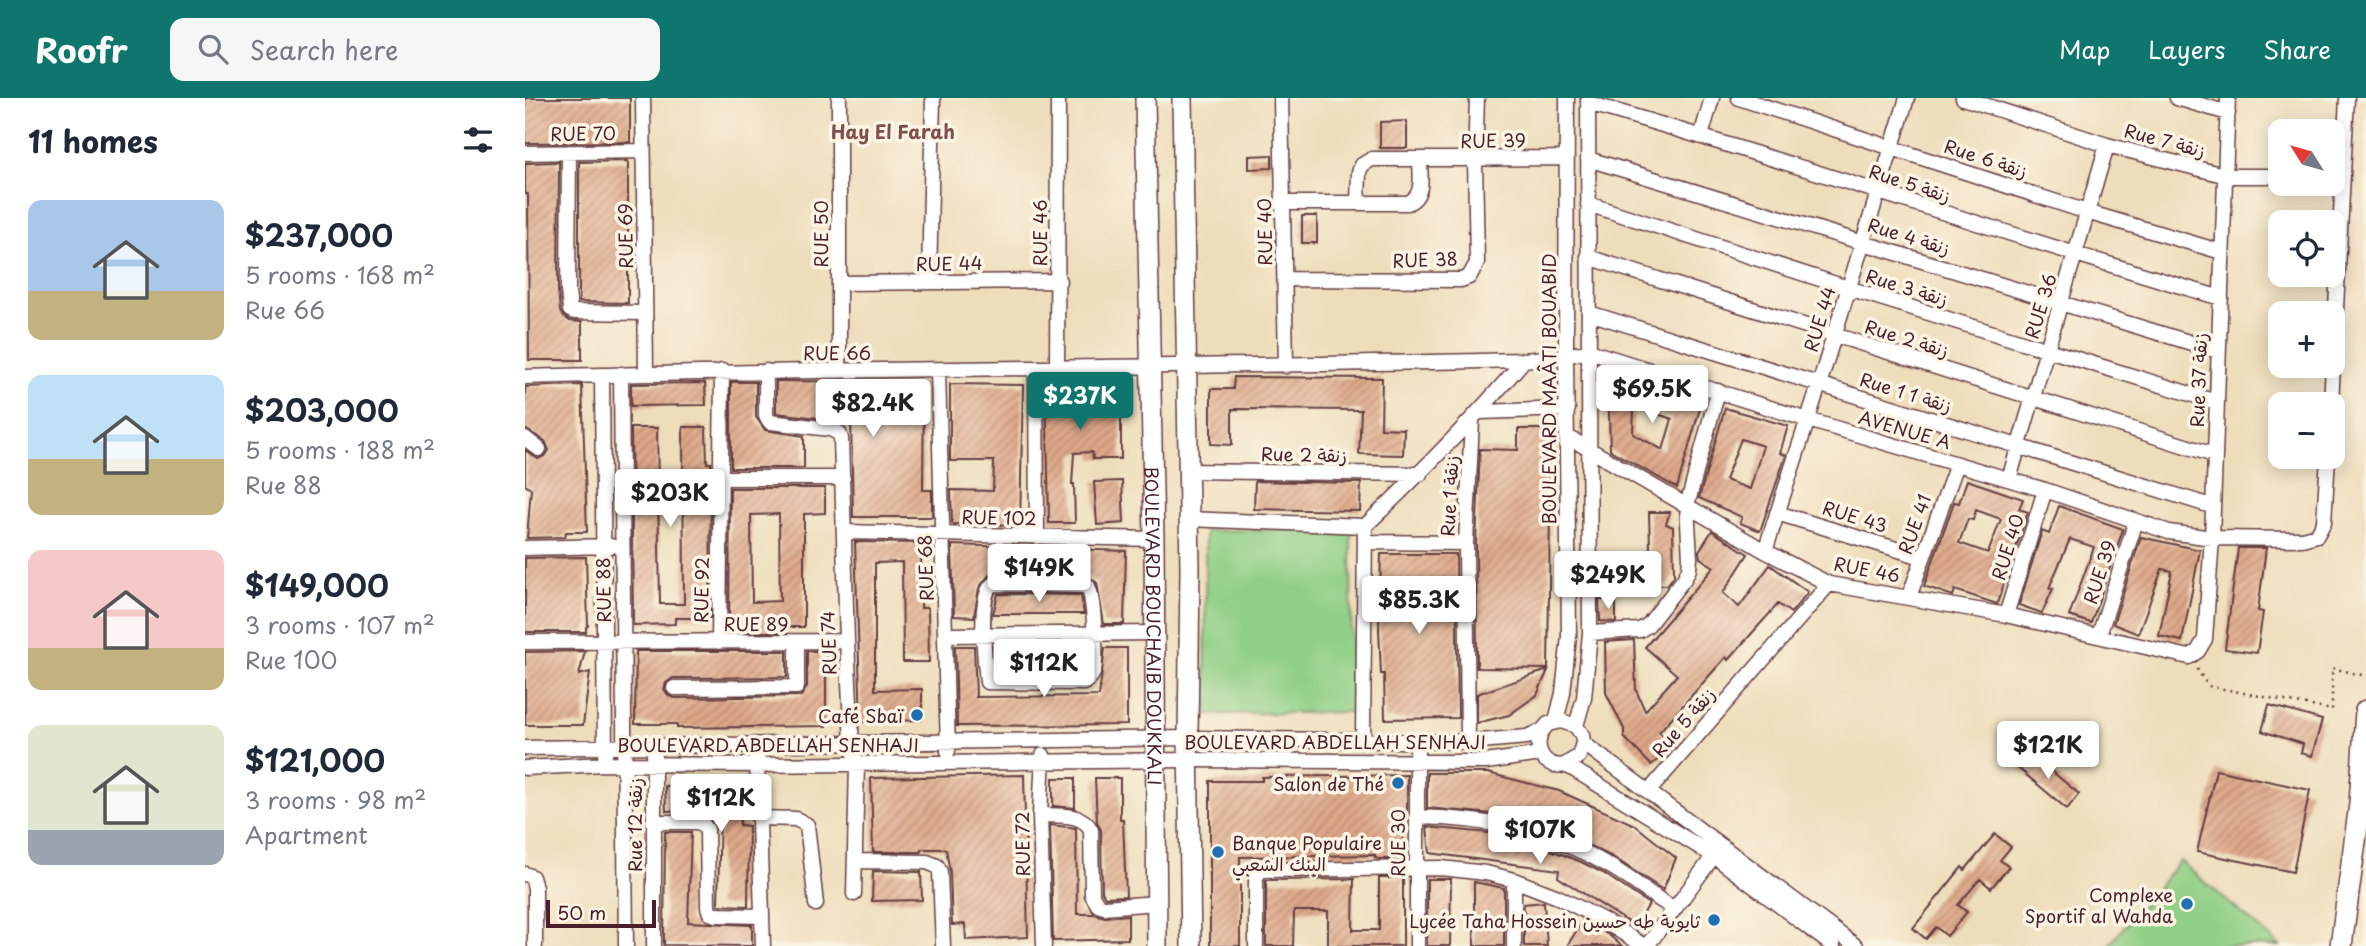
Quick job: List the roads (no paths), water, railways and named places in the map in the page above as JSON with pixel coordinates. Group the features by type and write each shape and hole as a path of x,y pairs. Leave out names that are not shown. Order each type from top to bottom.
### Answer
{"highway":[{"path":"2341,946 2360,804 2366,711"}],"main road":[{"name":"BOULEVARD BOUCHAIB DOUKKALI","path":"1145,98 1157,739 1157,946"},
{"name":"BOULEVARD BOUCHAIB DOUKKALI","path":"1182,98 1190,580 1188,760 1191,946"}],"street":[{"name":"RUE 69","path":"643,98 646,373"},
{"name":"RUE 50","path":"839,98 839,371"},
{"path":"929,282 933,98"},
{"name":"RUE 46","path":"1057,368 1058,98"},
{"name":"RUE 40","path":"1281,98 1286,366"},
{"name":"RUE 38","path":"1285,279 1461,280 1469,277 1477,262 1477,98"},
{"name":"BOULEVARD MAÂTI BOUABID","path":"1556,721 1563,693 1569,636 1567,98"},
{"path":"1701,136 1712,98"},
{"name":"Rue 6 زنقة","path":"1739,98 2087,212 2222,252"},
{"name":"RUE 44","path":"1765,551 1907,98"},
{"name":"Rue 7 زنقة","path":"1963,98 2107,145 2227,176 2268,176"},
{"path":"2005,98 2010,113"},
{"path":"2177,98 2228,113"},
{"name":"Rue 37 زنقة","path":"2189,657 2198,651 2205,639 2212,538 2211,506 2227,176 2228,98"},
{"path":"2345,119 2347,98"},
{"path":"1565,765 1579,756 1590,633 1588,101"},
{"name":"Rue 5 زنقة","path":"1588,101 2075,256 2221,299"},
{"name":"RUE 36","path":"2009,479 2107,145"},
{"name":"RUE 70","path":"525,153 642,151"},
{"path":"569,152 568,291 571,310 645,313"},
{"name":"RUE 39","path":"1358,203 1359,172 1366,161 1567,158"},
{"name":"Rue 4 زنقة","path":"1588,159 2218,351"},
{"path":"1283,203 1408,203 1413,201 1420,189 1420,160"},
{"path":"2331,392 2337,196"},
{"name":"Rue 3 زنقة","path":"1588,204 2046,351 2216,402"},
{"name":"Rue 2 زنقة","path":"1588,257 2214,454"},
{"name":"RUE 44","path":"839,283 1059,281"},
{"name":"Rue 1 زنقة 1","path":"1588,313 2211,506"},
{"path":"1188,519 1365,526 1476,416 1524,360 1589,351"},
{"name":"AVENUE A","path":"1589,351 1808,420 2045,490 2169,532 2212,538 2302,539 2316,535 2324,522 2327,469"},
{"name":"RUE 66","path":"525,377 722,371 938,371 1524,360"},
{"path":"1036,369 1037,537"},
{"name":"RUE 92","path":"719,642 722,371"},
{"name":"RUE 74","path":"766,371 766,416 770,422 830,429 839,433 841,438 852,744 857,763 854,894"},
{"name":"RUE 68","path":"938,371 949,763"},
{"name":"RUE 88","path":"621,374 626,946"},
{"name":"RUE 88","path":"602,375 604,764"},
{"path":"1590,633 1640,630 1648,625 1684,579 1690,558 1687,506 1719,391"},
{"path":"1476,416 1568,409"},
{"name":"Rue 1 زنقة","path":"1468,741 1466,543 1476,416"},
{"name":"RUE 46","path":"1568,437 1765,551 1829,584 2006,615 2189,657"},
{"path":"525,438 539,449"},
{"name":"RUE 41","path":"1909,597 1957,464"},
{"name":"Rue 2 زنقة","path":"1188,471 1420,474"},
{"path":"721,478 843,478"},
{"name":"RUE 40","path":"2006,615 2045,490"},
{"name":"RUE 43","path":"1777,513 1922,556"},
{"name":"RUE 39","path":"2099,635 2136,521"},
{"path":"1363,740 1365,526"},
{"name":"RUE 102","path":"844,533 1154,539"},
{"path":"1365,542 1466,543"},
{"path":"525,548 622,546"},
{"path":"993,584 1088,586 1094,634 1094,671 1084,683 987,682 984,635 986,594 988,587 993,584"},
{"name":"Rue 5 زنقة","path":"1649,791 1829,584"},
{"path":"947,635 1155,633"},
{"name":"RUE 89","path":"525,642 847,641"},
{"path":"674,688 797,687 797,642"},
{"path":"1556,721 1567,721 1717,851 1833,946"},
{"name":"BOULEVARD ABDELLAH SENHAJI","path":"525,748 948,744 1188,738 1468,741 1527,737 1556,721"},
{"path":"1542,731 1538,742 1541,754 1551,764 1565,765 1717,851 1856,946"},
{"name":"RUE 30","path":"1416,741 1417,946"},
{"name":"RUE 72","path":"1044,742 1040,815 1044,946"},
{"path":"757,746 763,946"},
{"name":"Rue 12 زنقة","path":"654,747 654,946"},
{"name":"BOULEVARD ABDELLAH SENHAJI","path":"525,768 604,764 1188,760 1486,762 1541,754"},
{"path":"1040,815 1081,819 1089,824 1092,895 1098,905 1104,907 1157,903"},
{"path":"1416,817 1495,822 1548,837 1606,864 1675,909"},
{"path":"758,818 796,819 807,825 816,904"},
{"path":"653,821 697,822 707,829 710,913 762,916"},
{"path":"1256,946 1256,877 1259,872 1416,868 1466,870 1539,888 1576,905 1646,946 1717,851"},
{"path":"856,861 926,862 937,866 940,872 943,946"},
{"path":"525,874 532,877 535,888 535,946"},
{"path":"1514,880 1514,946"}],"place":[{"name":"Café Sbaï","path":"917,715"},
{"name":"Salon de Thé","path":"1398,783"},
{"name":"Banque Populaire البنك الشعبي","path":"1218,852"},
{"name":"Complexe Sportif al Wahda","path":"2187,904"},
{"name":"Lycée Taha Hossein ثايوية طه حسين","path":"1714,920"}],"district":[{"name":"Hay El Farah","path":"893,131"}]}
